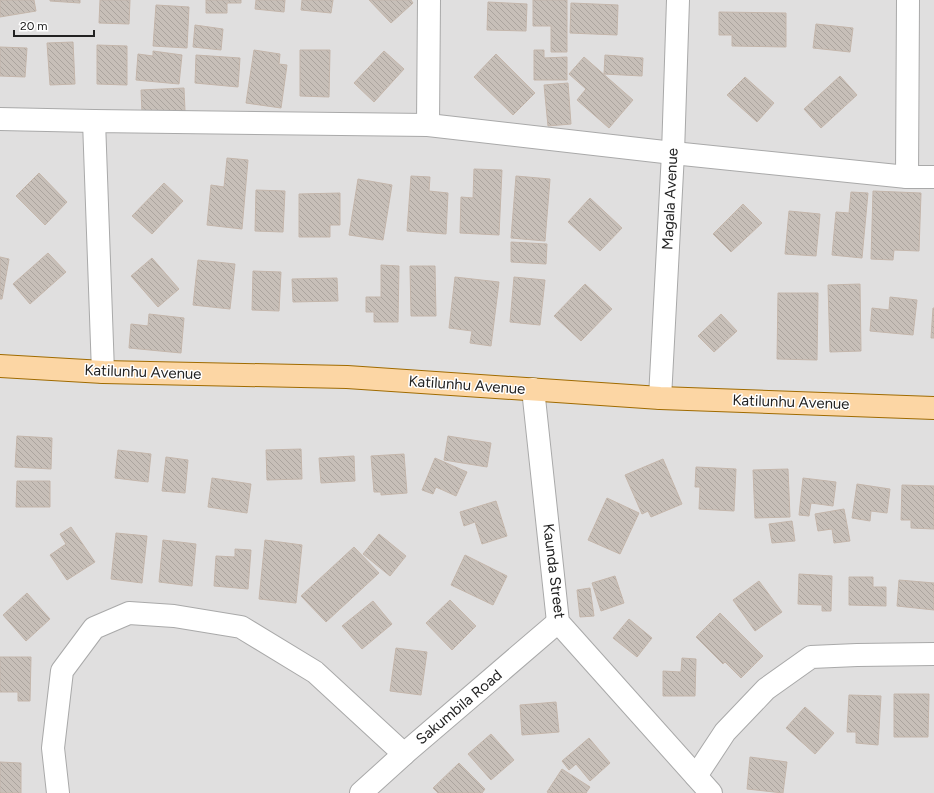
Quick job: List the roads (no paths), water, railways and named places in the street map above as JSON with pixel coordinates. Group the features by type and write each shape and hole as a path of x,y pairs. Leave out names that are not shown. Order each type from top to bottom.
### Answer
{"main road":[{"name":"Katilunhu Avenue","path":"0,366 103,372 347,377 660,398 934,408"}],"street":[{"path":"428,125 429,0"},
{"name":"Magala Avenue","path":"660,398 673,153 678,0"},
{"path":"907,177 908,0"},
{"path":"0,119 428,125 673,153 907,177 934,177"},
{"path":"94,121 103,372"},
{"name":"Kaunda Street","path":"533,389 558,622 711,793"},
{"path":"58,793 53,748 62,671 94,628 130,613 174,616 241,627 315,672 404,754"},
{"name":"Sakumbila Road","path":"361,793 404,754 558,622"},
{"path":"696,776 725,732 740,716 766,690 811,657 934,654"}]}
